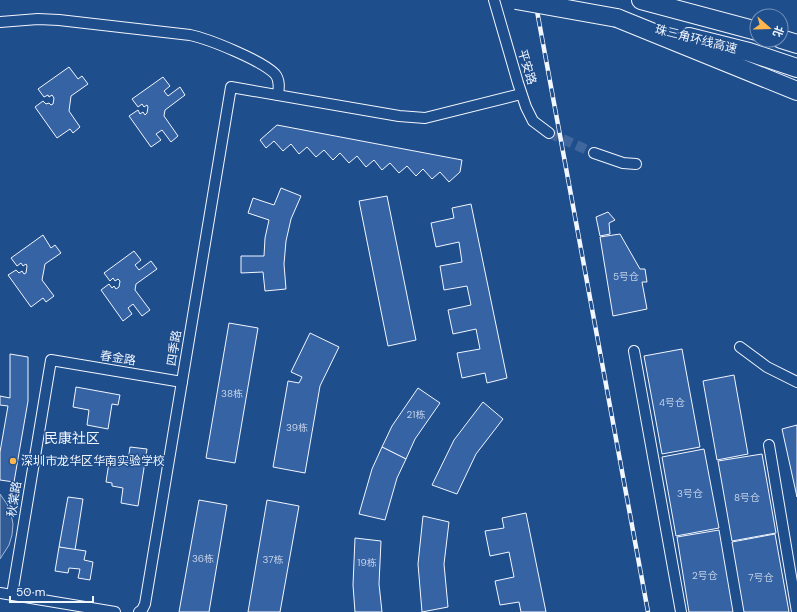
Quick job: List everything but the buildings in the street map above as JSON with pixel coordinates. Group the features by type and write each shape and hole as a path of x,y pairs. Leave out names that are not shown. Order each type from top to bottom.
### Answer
{"highway":[{"path":"516,0 617,18 797,90"},
{"name":"珠三角环线高速","path":"641,0 749,30"},
{"name":"珠三角环线高速","path":"617,18 749,52 797,68"}],"street":[{"name":"平安路","path":"494,0 521,94 533,121 550,133"},
{"path":"0,22 38,19 59,20 190,35 204,38 241,54 275,74 278,81 278,95 399,116 425,118 521,94"},
{"name":"四季路","path":"139,612 145,604 231,87 278,95"},
{"path":"594,153 623,163 636,164"},
{"path":"740,347 767,367 797,382"},
{"path":"634,351 681,612"},
{"name":"春金路","path":"50,360 182,382"},
{"name":"秋棠路","path":"12,595 50,360"},
{"path":"769,445 797,612"},
{"path":"0,593 115,612"}],"shaded area":[{"path":"0,494 7,504 13,524 9,545 0,559"}],"tunnel":[{"path":"549,133 594,153"}],"railway":[{"path":"535,0 648,612"}],"place":[{"name":"深圳市龙华区华南实验学校","path":"13,461"}],"district":[{"name":"民康社区","path":"72,438"}]}
